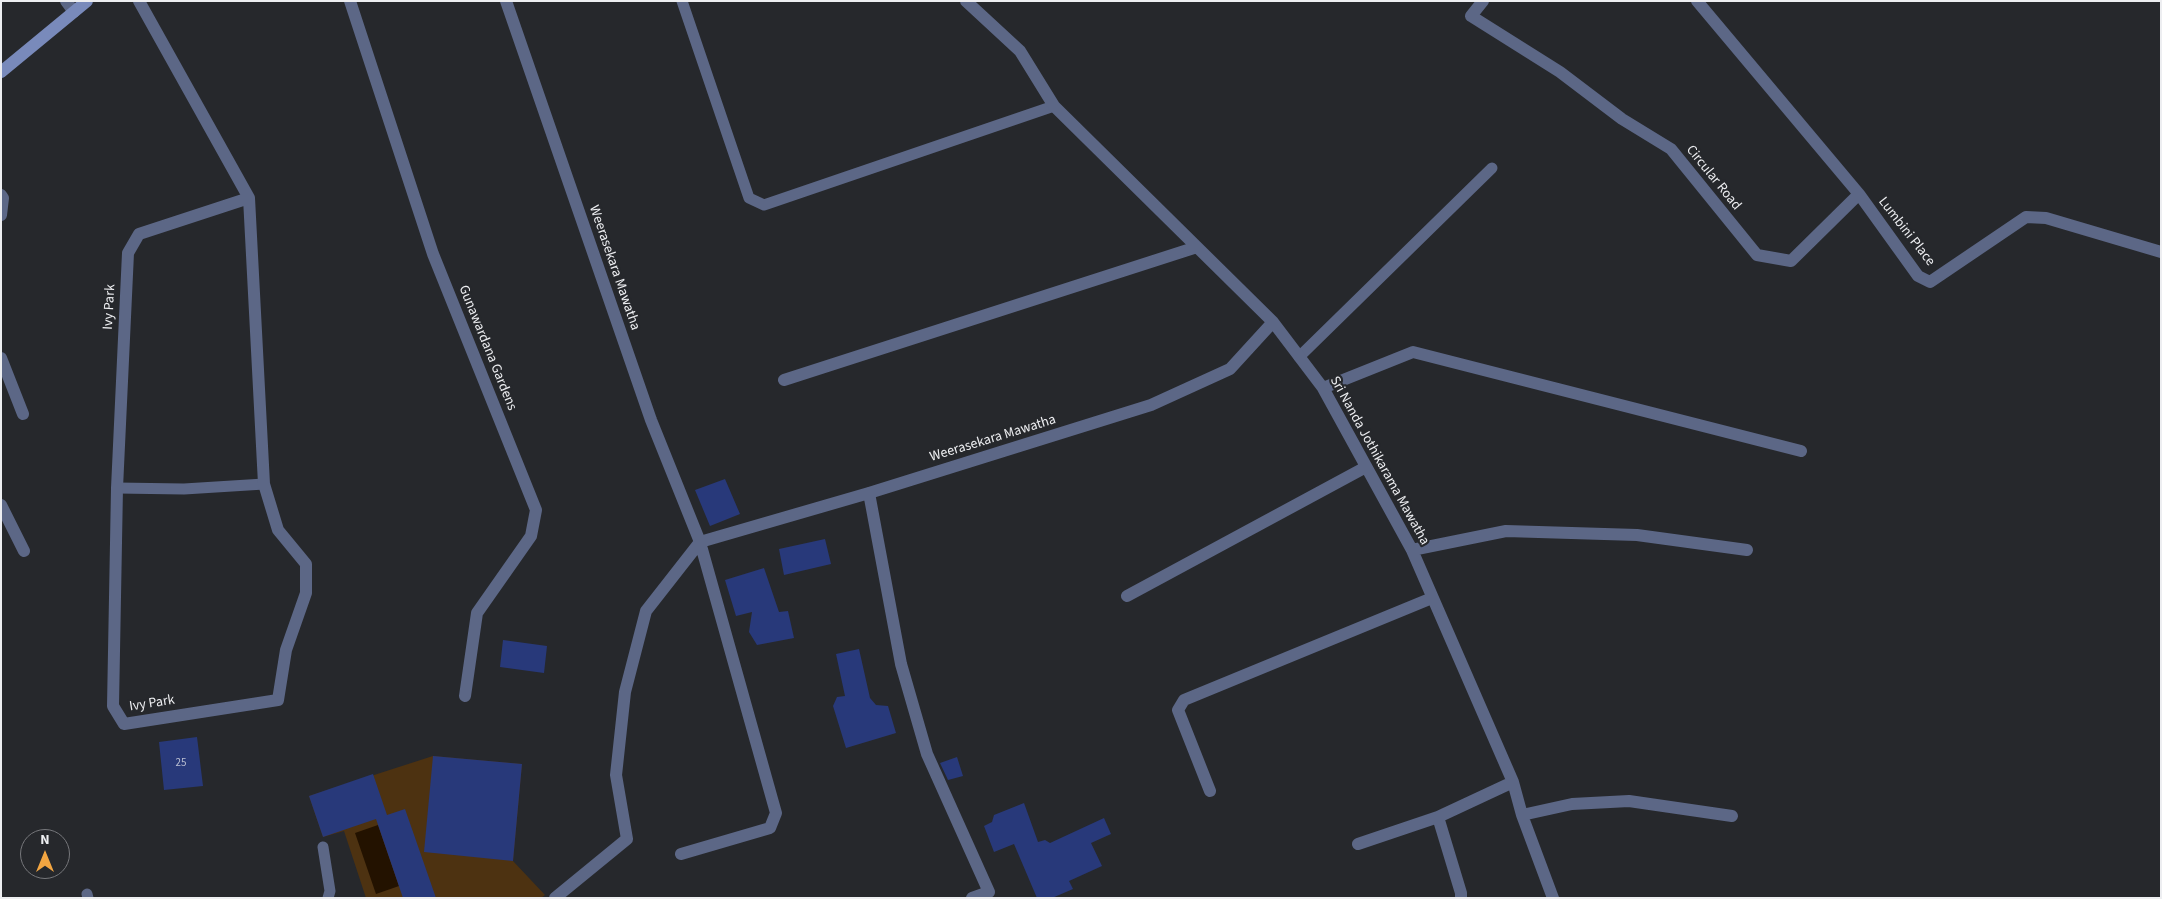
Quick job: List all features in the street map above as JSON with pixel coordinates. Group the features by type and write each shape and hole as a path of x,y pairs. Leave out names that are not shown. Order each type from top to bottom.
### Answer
{"main road":[{"path":"1,72 87,1"}],"street":[{"path":"66,1 74,12"},
{"name":"Ivy Park","path":"139,1 249,198 264,484 278,530 306,564 306,593 286,650 278,700 124,724 113,706 117,488 128,253 139,234 249,198"},
{"name":"Gunawardana Gardens","path":"350,1 433,254 536,510 531,536 477,613 465,696"},
{"name":"Weerasekara Mawatha","path":"506,1 651,420 700,542 776,813 770,828 681,854"},
{"name":"Sri Nanda Jothikarama Mawatha","path":"966,1 1020,51 1054,106 1273,322 1323,388 1412,550 1513,782 1522,815 1553,898"},
{"name":"Circular Road","path":"1483,1 1472,16 1560,72 1622,119 1671,150 1757,255 1791,261 1859,194"},
{"name":"Lumbini Place","path":"1697,1 1859,194 1918,276 1930,282 2026,217 2046,218 2161,252"},
{"path":"1,195 3,198 1,215"},
{"path":"784,380 1197,248"},
{"name":"Weerasekara Mawatha","path":"700,542 869,493 1151,405 1230,369 1273,322"},
{"path":"1323,388 1413,352 1801,451"},
{"path":"1,358 23,414"},
{"path":"1127,596 1366,467"},
{"path":"869,493 901,664 927,754 988,892 972,898"},
{"path":"1,505 24,551"},
{"path":"1412,550 1506,531 1637,535 1747,550"},
{"path":"554,898 627,839 616,775 625,692 646,611 700,542"},
{"path":"1210,791 1178,710 1184,700 1432,598"},
{"path":"1358,844 1438,817 1513,782"},
{"path":"1522,815 1572,804 1629,801 1732,816"},
{"path":"1438,817 1462,893 1461,898"}],"lane":[{"path":"682,1 749,198 764,205 1054,106"},
{"path":"1299,357 1492,168"},
{"path":"117,488 184,489 264,484"},
{"path":"323,847 330,891 328,898"}],"shaded area":[{"path":"433,756 522,764 513,861 545,895 541,898 366,898 344,831 323,837 309,796"},
{"path":"378,825 399,886 376,894 355,833"}],"building":[{"path":"725,479 740,514 710,526 695,490"},
{"path":"825,539 831,564 784,575 779,549"},
{"path":"764,568 779,612 788,611 794,638 757,645 749,632 752,612 736,616 725,580"},
{"path":"503,640 547,646 544,673 500,667"},
{"path":"859,649 870,698 876,705 888,706 896,733 846,748 833,706 837,697 845,696 836,654"},
{"path":"197,737 203,786 164,790 159,742"},
{"path":"433,756 522,764 513,861 424,852"},
{"path":"957,757 963,776 948,780 940,763"},
{"path":"373,774 387,815 405,809 436,898 403,898 376,819 323,837 309,796"},
{"path":"1024,803 1038,842 1045,840 1050,843 1104,818 1111,834 1091,843 1102,866 1069,881 1073,889 1052,898 1037,898 1014,844 994,852 984,826 992,822 994,815"}]}
